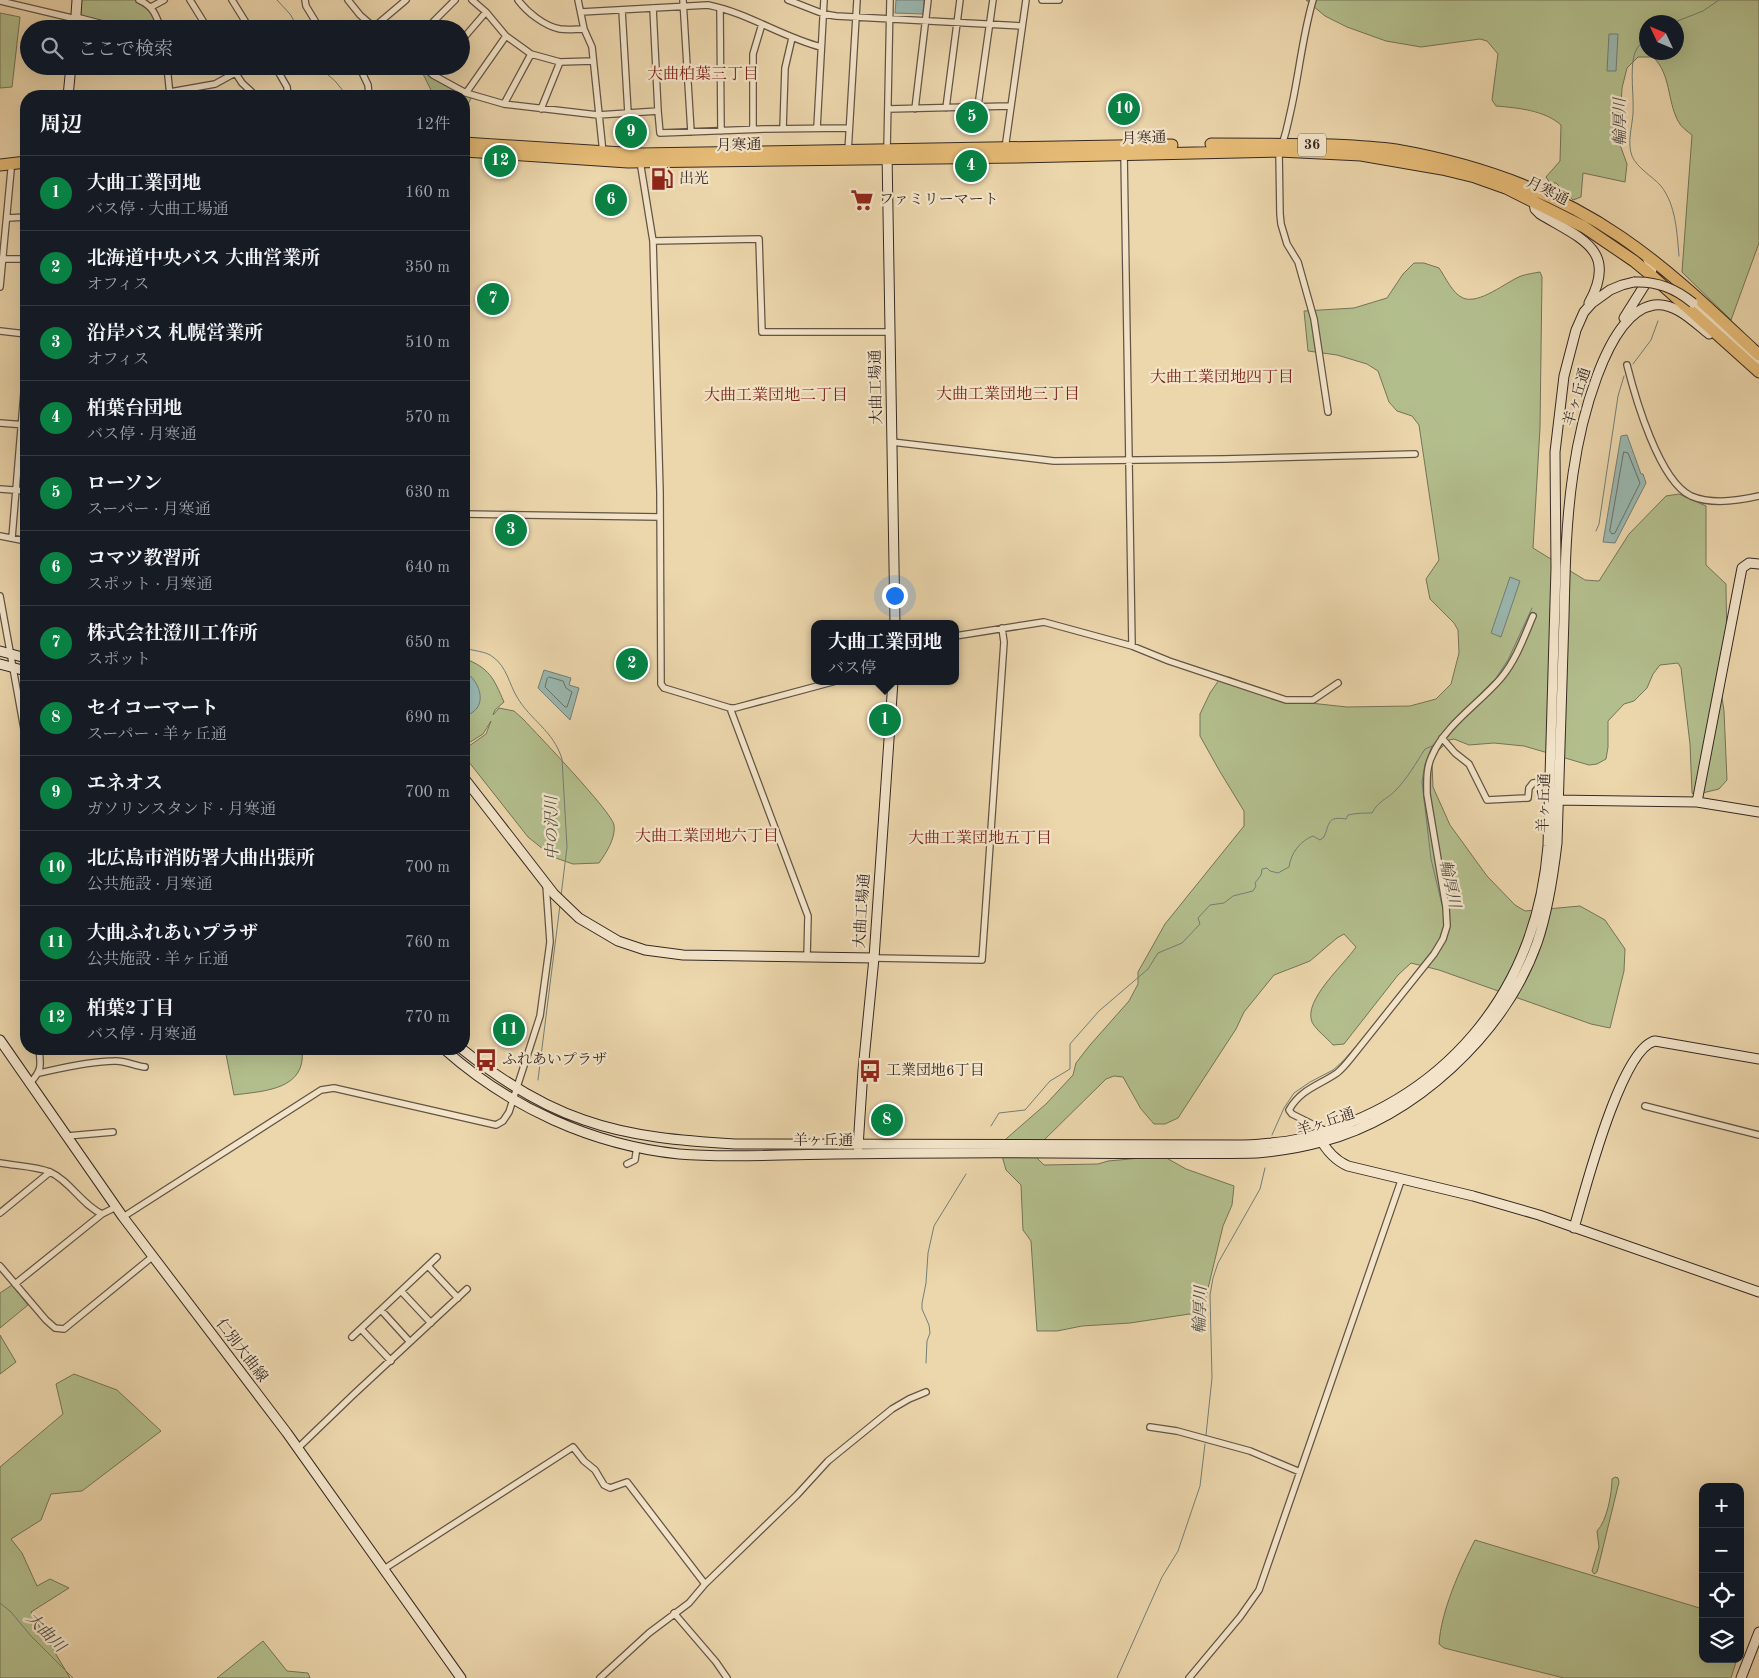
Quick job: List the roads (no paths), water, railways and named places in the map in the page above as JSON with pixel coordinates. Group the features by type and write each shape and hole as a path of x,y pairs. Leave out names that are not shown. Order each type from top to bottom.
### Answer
{"highway":[{"name":"月寒通","path":"470,144 603,156"},
{"name":"月寒通","path":"1281,147 1361,155 1434,167 1475,177 1506,188 1584,227 1628,256 1759,372"},
{"name":"月寒通","path":"470,151 639,158 1281,147 1364,147 1395,150 1464,165 1498,176 1561,202 1590,217 1645,255 1697,298 1759,355"},
{"path":"0,165 20,163"},
{"path":"6,170 20,169"}],"main road":[{"path":"76,18 77,0"},
{"path":"69,90 70,75"},
{"name":"大曲工場通","path":"887,154 896,620"},
{"name":"羊ヶ丘通","path":"1534,202 1535,209 1540,214 1589,244 1595,253 1600,269 1598,284 1576,330 1564,376 1555,452 1556,568 1550,781 1554,800"},
{"path":"1645,255 1652,268 1651,275"},
{"name":"羊ヶ丘通","path":"469,1055 486,1069 517,1089 583,1120 658,1138 735,1144 1243,1146 1322,1136 1357,1129 1388,1114 1428,1088 1460,1060 1491,1025 1523,973 1537,943 1552,886 1557,843 1554,800 1565,566 1573,473 1584,417 1594,385 1626,315 1651,275"},
{"name":"羊ヶ丘通","path":"1584,312 1592,303 1610,290 1622,285 1634,282 1662,285 1679,292 1693,303 1759,363"},
{"name":"羊ヶ丘通","path":"1619,331 1624,323 1640,310 1654,305 1667,306 1683,314 1759,376"},
{"path":"1697,802 1742,568 1749,562 1759,564"},
{"path":"0,651 20,656"},
{"path":"0,664 20,669"},
{"name":"大曲工場通","path":"858,1155 893,685"},
{"path":"470,786 554,894 579,918 618,941 645,950 683,955 874,958"},
{"path":"1554,800 1697,802 1759,812"},
{"name":"仁別大曲線","path":"0,1040 123,1217 298,1448 461,1678"},
{"path":"1574,1228 1613,1101 1623,1080 1646,1044 1655,1041 1759,1059"},
{"name":"羊ヶ丘通","path":"451,1055 482,1080 513,1100 583,1132 637,1146 679,1154 1249,1153 1286,1150 1322,1136"},
{"path":"1322,1136 1330,1154 1348,1166 1473,1196 1574,1228 1759,1292"},
{"path":"1741,1678 1759,1632"}],"street":[{"path":"139,0 149,4 158,20"},
{"path":"151,8 164,0"},
{"path":"190,0 202,20"},
{"path":"232,0 244,20"},
{"path":"305,0 306,6 315,20"},
{"path":"349,0 366,20"},
{"path":"384,20 406,0"},
{"path":"435,20 455,0"},
{"path":"472,0 486,12 506,36 531,54 560,62 593,60"},
{"path":"518,0 526,10 559,29 584,29"},
{"path":"578,0 584,29 592,47 603,156"},
{"path":"788,0 824,14 856,18 1022,26"},
{"path":"817,128 824,0"},
{"path":"848,155 857,0"},
{"path":"887,154 890,0"},
{"path":"915,109 928,0"},
{"path":"946,108 960,0"},
{"path":"978,106 993,0"},
{"path":"1005,153 1026,0"},
{"path":"1042,0 1059,0"},
{"path":"1313,0 1307,19 1294,98 1281,147 1281,224 1287,244 1298,262 1314,319 1328,412"},
{"path":"0,1 84,20"},
{"path":"581,12 653,8 683,3 708,6 720,8 792,38 821,47"},
{"path":"683,3 690,132"},
{"path":"653,8 660,133 753,129 850,128"},
{"path":"720,8 721,131"},
{"path":"622,10 628,113"},
{"path":"470,31 486,12"},
{"path":"753,129 753,54 762,24"},
{"path":"468,90 506,36"},
{"path":"783,129 785,68 792,38"},
{"path":"504,104 531,54"},
{"path":"541,109 560,62"},
{"path":"168,75 170,90"},
{"path":"188,90 215,84 231,75"},
{"path":"236,75 250,90"},
{"path":"280,75 287,90"},
{"path":"363,75 368,90"},
{"path":"433,75 460,90"},
{"path":"470,94 504,104 541,109 598,114 658,111"},
{"path":"888,109 1010,106"},
{"path":"1124,150 1132,646"},
{"path":"639,158 653,241 660,517 661,684 664,688 730,708 820,685"},
{"path":"0,287 8,218 6,170"},
{"path":"8,218 20,217"},
{"path":"653,241 759,239 762,332 890,332"},
{"path":"3,259 20,259"},
{"path":"0,330 20,333"},
{"path":"1627,364 1635,397 1652,439 1664,464 1679,486 1689,495 1701,500 1725,501 1759,496"},
{"path":"0,423 20,425"},
{"path":"892,442 1054,461 1415,454"},
{"path":"12,538 20,458"},
{"path":"0,489 20,490"},
{"path":"470,514 660,517"},
{"path":"0,536 20,540"},
{"path":"0,596 20,706"},
{"path":"1322,1136 1292,1114 1289,1110 1293,1103 1309,1088 1337,1072 1351,1058 1434,954 1446,933 1446,908 1427,794 1428,767 1431,756 1442,738 1501,678 1517,652 1533,616"},
{"path":"959,635 1044,622 1132,646 1169,661 1286,700 1313,700 1338,684"},
{"path":"874,958 982,960 1004,642 1002,628"},
{"path":"730,708 808,916 807,957"},
{"path":"1442,738 1455,754 1468,764 1487,800 1528,798 1529,788 1533,783 1550,781"},
{"path":"123,1217 321,1090 334,1088 496,1125 503,1121 517,1089 540,1016 550,942 546,885"},
{"path":"30,1083 39,1073 41,1065 39,1055"},
{"path":"39,1073 115,1060 146,1067"},
{"path":"1645,1106 1759,1135"},
{"path":"67,1136 113,1132"},
{"path":"627,1164 635,1160 637,1146"},
{"path":"0,1164 50,1172 102,1214"},
{"path":"0,1213 50,1172"},
{"path":"1189,1678 1240,1617 1258,1590 1402,1178"},
{"path":"15,1284 102,1214 116,1207"},
{"path":"0,1266 46,1320 55,1328 64,1329 152,1257"},
{"path":"352,1337 437,1257"},
{"path":"428,1266 458,1298"},
{"path":"298,1448 468,1289"},
{"path":"401,1291 431,1323"},
{"path":"381,1310 410,1342"},
{"path":"361,1329 391,1361"},
{"path":"600,1678 649,1633 674,1613 690,1604 705,1584 797,1495 828,1461 892,1410 926,1392"},
{"path":"1150,1427 1178,1431 1250,1451 1300,1472"},
{"path":"384,1569 574,1447 584,1461 595,1470 604,1485 610,1488 627,1482 705,1584"},
{"path":"674,1613 716,1662 727,1678"}],"water":[{"path":"896,0 924,0 923,14 895,13"},
{"path":"1609,34 1618,34 1616,71 1607,71"},
{"path":"1627,435 1646,483 1615,543 1603,542 1621,436"},
{"path":"1510,577 1520,581 1501,637 1491,633"},
{"path":"544,670 571,678 569,685 579,688 570,720 538,688"},
{"path":"470,676 479,688 480,695 480,702 470,714"}],"waterway":[{"name":"中の沢川","path":"277,0 294,20"},
{"name":"輪厚川","path":"1684,18 1703,11 1719,0"},
{"name":"輪厚川","path":"1639,46 1633,62 1631,151 1637,164 1661,186 1670,202 1675,220 1679,256"},
{"name":"中の沢川","path":"328,75 342,90"},
{"name":"輪厚川","path":"1633,364 1651,340 1658,321"},
{"name":"輪厚川","path":"1596,531 1599,524 1618,396 1624,376"},
{"name":"輪厚川","path":"1466,708 1496,678 1508,660 1532,608"},
{"name":"中の沢川","path":"470,649 487,653 498,661 505,671 517,697 553,740 562,759 567,847 561,896"},
{"name":"輪厚川","path":"1443,909 1431,859 1422,782 1425,764 1432,746 1455,720"},
{"path":"991,1126 999,1113 1025,1110 1050,1081 1070,1069 1070,1044 1099,1011 1148,969 1158,953 1182,943 1200,924 1198,918 1210,905 1224,903 1233,896 1253,891 1262,869 1267,868 1278,873 1289,867 1292,857 1300,844 1313,836 1320,840 1324,837 1332,820 1346,819 1351,814 1372,813 1399,786 1425,749 1432,746"},
{"name":"中の沢川","path":"538,1080 560,905"},
{"name":"輪厚川","path":"1272,1135 1284,1108 1294,1093 1333,1070 1342,1062 1366,1035 1435,947"},
{"name":"輪厚川","path":"1206,1435 1212,1378 1210,1295 1213,1278 1218,1263 1260,1189 1265,1168"},
{"path":"926,1363 927,1341 930,1333 929,1325 922,1309 922,1303 926,1283 928,1253 934,1226 966,1174"},
{"name":"輪厚川","path":"1117,1678 1162,1577 1178,1551 1200,1486 1205,1444"},
{"name":"大曲川","path":"0,1603 11,1612 31,1636 73,1678"}],"place":[{"name":"北広島市消防署大曲出張所","path":"1124,109"},
{"name":"ローソン","path":"972,117"},
{"name":"エネオス","path":"631,132"},
{"name":"柏葉2丁目","path":"500,161"},
{"name":"柏葉台団地","path":"971,166"},
{"name":"出光","path":"662,179"},
{"name":"コマツ教習所","path":"611,200"},
{"name":"ファミリーマート","path":"862,200"},
{"name":"株式会社澄川工作所","path":"493,299"},
{"name":"沿岸バス 札幌営業所","path":"511,530"},
{"name":"北海道中央バス 大曲営業所","path":"632,664"},
{"name":"大曲工業団地","path":"885,720"},
{"name":"大曲ふれあいプラザ","path":"509,1030"},
{"name":"ふれあいプラザ","path":"486,1060"},
{"name":"工業団地6丁目","path":"870,1071"},
{"name":"セイコーマート","path":"887,1120"}],"district":[{"name":"大曲柏葉三丁目","path":"703,75"},
{"name":"大曲工業団地四丁目","path":"1222,378"},
{"name":"大曲工業団地三丁目","path":"1008,395"},
{"name":"大曲工業団地二丁目","path":"776,396"},
{"name":"大曲工業団地六丁目","path":"707,837"},
{"name":"大曲工業団地五丁目","path":"980,839"}]}
